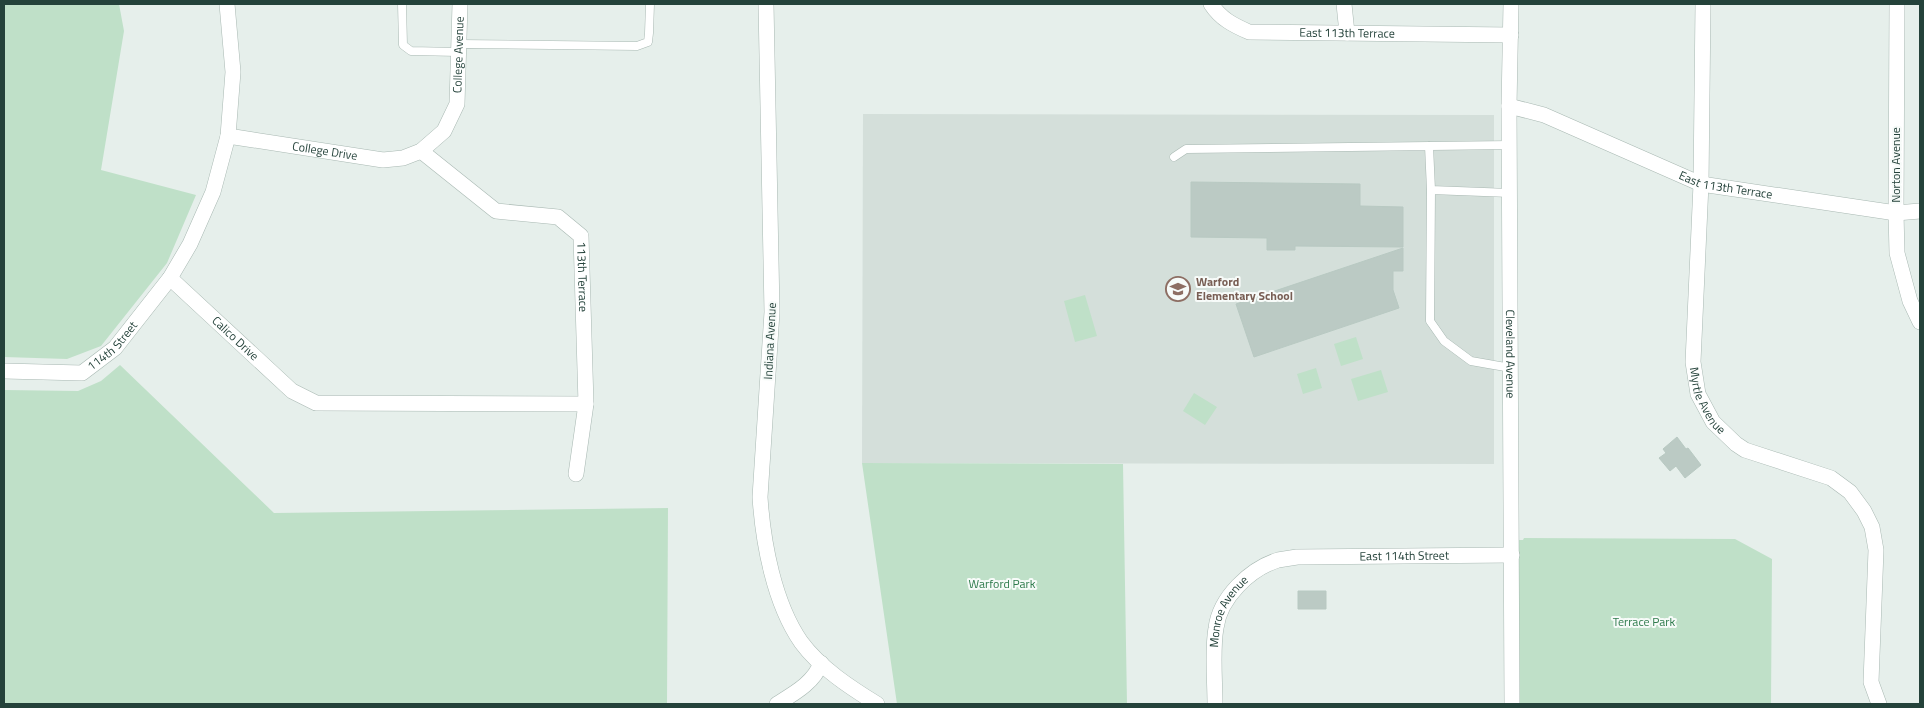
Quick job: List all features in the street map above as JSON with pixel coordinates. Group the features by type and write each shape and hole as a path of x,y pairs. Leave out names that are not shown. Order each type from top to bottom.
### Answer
{"street":[{"path":"170,278 190,244 213,192 228,136 233,72 227,4"},
{"name":"College Avenue","path":"421,151 444,131 457,104 460,4"},
{"name":"Indiana Avenue","path":"766,4 772,312 760,497 761,520 771,572 783,606 801,642 821,663 851,688 877,704"},
{"name":"East 113th Terrace","path":"1211,4 1218,14 1232,25 1249,32 1511,35"},
{"path":"1344,4 1347,33"},
{"name":"Cleveland Avenue","path":"1511,4 1509,106 1512,704"},
{"name":"Myrtle Avenue","path":"1703,4 1701,184 1693,362 1698,394 1713,422 1736,444 1745,450 1831,478 1850,492 1864,511 1872,527 1876,550 1871,682 1879,704"},
{"name":"Norton Avenue","path":"1897,4 1897,253 1910,301 1920,322"},
{"name":"East 113th Terrace","path":"1509,106 1544,115 1701,184 1896,213 1920,211"},
{"name":"College Drive","path":"228,136 382,160 403,158 421,151"},
{"name":"113th Terrace","path":"421,151 496,211 558,218 581,236 586,404 576,474"},
{"name":"114th Street","path":"4,371 82,373 115,348 170,278"},
{"name":"Calico Drive","path":"170,278 292,391 316,403 586,404"},
{"name":"East 114th Street","path":"1297,557 1512,555"},
{"name":"Monroe Avenue","path":"1215,704 1216,627 1222,609 1232,592 1255,571 1278,560 1297,557"},
{"path":"777,704 800,690 818,672 821,663"}],"lane":[{"path":"402,4 403,45 411,50 636,46 648,42 650,4"},
{"path":"1429,146 1431,190 1430,320 1444,341 1471,362 1511,368"},
{"path":"1174,157 1186,149 1510,146"},
{"path":"1431,190 1510,192"}],"shaded area":[{"name":"Warford Elementary School","path":"863,114 1494,115 1494,464 862,463"}],"green space":[{"path":"4,4 119,4 124,31 101,170 196,195 167,263 101,346 67,359 4,357"},
{"path":"1085,295 1097,336 1075,342 1064,301"},
{"path":"1356,337 1363,359 1341,366 1334,344"},
{"path":"120,365 274,513 668,508 667,704 4,704 4,390 78,391 101,381"},
{"path":"1316,368 1322,388 1303,394 1297,374"},
{"path":"1381,370 1388,392 1358,401 1351,379"},
{"path":"1194,393 1217,407 1205,425 1183,411"},
{"name":"Warford Park","path":"862,463 1123,464 1127,704 897,704"},
{"name":"Terrace Park","path":"1524,538 1735,539 1772,559 1771,704 1517,704 1517,540 1523,540"}],"building":[{"path":"1191,182 1360,184 1360,206 1403,207 1403,247 1295,246 1295,250 1267,250 1267,238 1191,237"},
{"path":"1403,248 1403,271 1393,271 1393,290 1399,308 1254,357 1236,304"},
{"path":"1677,437 1701,465 1685,478 1676,466 1670,471 1659,458 1666,453 1663,449"},
{"path":"1298,591 1326,591 1326,609 1298,609"}],"place":[{"name":"Warford Elementary School","path":"1178,289"}]}
